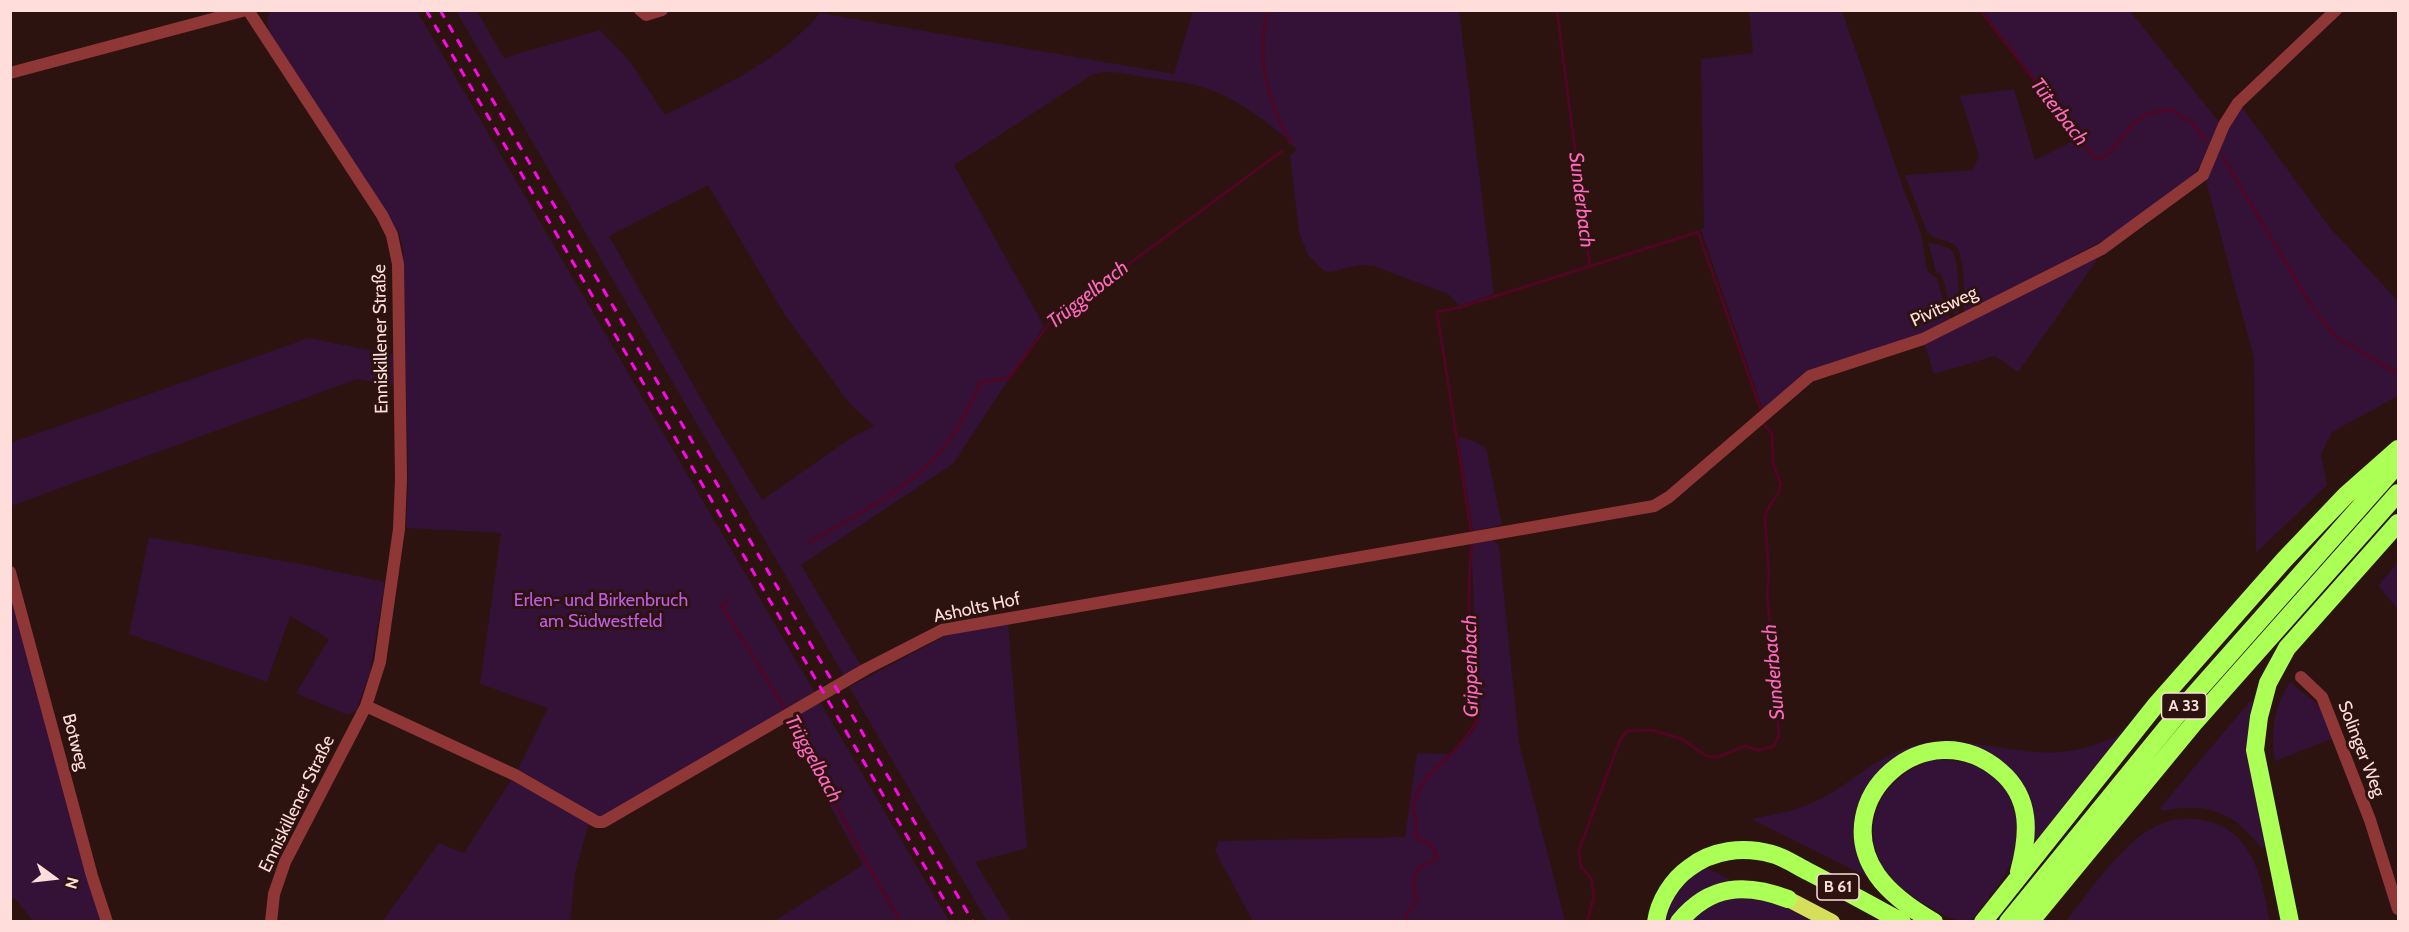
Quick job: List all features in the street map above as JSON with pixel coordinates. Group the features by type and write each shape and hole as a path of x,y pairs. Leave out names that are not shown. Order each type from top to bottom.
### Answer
{"highway":[{"path":"1983,921 2156,705 2284,560 2346,495 2398,449"},
{"name":"A 33","path":"2008,921 2185,705 2398,464"},
{"name":"A 33","path":"2030,921 2194,723 2398,493"},
{"path":"2290,921 2255,750 2259,717 2268,683 2287,648 2398,524"},
{"path":"1934,921 1891,892 1877,875 1866,848 1865,816 1871,797 1880,782 1901,763 1931,750 1949,749 1982,758 2004,775 2018,793 2024,807 2027,825 2017,879"},
{"name":"B 61","path":"1656,921 1664,898 1675,880 1695,863 1714,854 1734,850 1773,854 1902,921"},
{"path":"1679,921 1698,902 1727,890 1755,889 1788,899 1832,921"}],"street":[{"path":"10,73 247,10"},
{"name":"Enniskillener Straße","path":"247,10 382,215 396,249 400,350 399,529 382,654 366,706 285,862 274,894 271,921"},
{"path":"640,10 645,15 662,10"},
{"name":"Pivitsweg","path":"1502,531 1662,503 1810,376 1923,339 2102,249 2203,175 2224,125 2238,103 2336,10"},
{"name":"Asholts Hof","path":"366,706 515,775 597,822 603,822 866,669 942,630 1502,531"},
{"name":"Botweg","path":"10,572 92,876 107,921"},
{"name":"Solinger Weg","path":"2301,677 2322,697 2370,820 2398,909"}],"green space":[{"name":"Erlen- und Birkenbruch am Südwestfeld","path":"272,11 417,11 815,693 600,817 517,771 548,708 480,684 501,533 406,528 408,479 403,248 399,234 386,212 269,34 267,17"},
{"path":"456,11 477,11 504,58 600,30 629,60 665,115 728,83 768,59 786,46 820,13 1174,74 1193,11 1459,11 1494,294 1460,306 1448,294 1374,266 1358,265 1331,272 1324,271 1308,255 1299,232 1290,155 1297,150 1278,131 1253,113 1227,97 1195,85 1118,72 1093,74 954,165 1044,326 953,464 801,565 861,666 844,676","holes":["708,185 785,315 850,404 874,426 851,438 762,500 708,411 609,236"]},
{"path":"1749,11 1842,11 1921,233 1927,271 1937,278 1946,312 1950,316 1950,320 1920,335 1809,371 1763,410 1701,230 1704,228 1701,59 1753,53"},
{"path":"1983,11 2130,11 2219,122 2203,160 2189,180 2115,234 1966,314 1964,313 1962,265 1957,249 1950,242 1933,237 1927,232 1905,175 1973,170 1979,156 1960,96 2014,89 2035,160 2079,138"},
{"path":"2241,106 2331,229 2398,301 2398,396 2332,432 2321,454 2327,485 2256,553 2254,358 2206,181 2228,127"},
{"path":"1928,242 1949,248 1954,255 1958,282 1958,316 1949,303 1941,274 1936,272"},
{"path":"2095,255 2097,260 2018,372 1995,356 1934,374 1924,343"},
{"path":"309,338 393,355 393,385 357,379 11,506 10,454 13,442"},
{"path":"1458,437 1474,441 1486,448 1502,525 1473,531"},
{"path":"149,537 385,582 370,672 356,711 348,715 296,693 329,639 290,616 267,682 129,634"},
{"path":"1491,538 1499,546 1519,743 1565,921 1253,921 1215,851 1219,841 1405,837 1417,753 1451,754 1475,729 1479,719 1471,541"},
{"path":"2398,562 2398,609 2378,586"},
{"path":"10,591 100,921 33,921 11,896"},
{"path":"1008,623 1027,848 975,862 1011,921 987,921 849,687 945,636"},
{"path":"2290,682 2321,707 2334,738 2275,761 2273,730 2280,701"},
{"path":"2251,700 2253,702 2250,718 2266,845 2261,848 2240,825 2218,812 2193,808 2163,811 2160,808"},
{"path":"820,702 949,921 773,922 863,865 784,723"},
{"path":"2128,731 2034,846 2022,790 1949,745 1866,796 1870,878 1751,819 1810,804 1828,795 1873,764 1896,752 1924,743 1958,742 2046,753 2092,746"},
{"path":"1933,760 1950,760 1978,767 2001,784 2014,809 2017,837 2010,865 1997,887 1970,922 1944,915 1903,889 1887,873 1876,849 1873,832 1880,801 1901,776"},
{"path":"511,780 589,823 575,873 570,921 382,922 439,843 464,853"},
{"path":"2196,819 2215,823 2230,831 2242,842 2251,855 2263,886 2270,921 2066,921 2110,866 2135,840 2167,821"},
{"path":"1705,867 1731,880 1708,889 1671,921 1663,922 1679,890"},
{"path":"1754,896 1784,906 1814,922 1689,922 1719,903"}],"waterway":[{"name":"Trüggelbach","path":"1268,10 1264,28 1263,62 1275,111 1290,143"},
{"name":"Sunderbach","path":"1557,10 1590,267"},
{"name":"Tüterbach","path":"1980,10 2094,157 2101,158 2107,155 2134,123 2145,115 2170,109 2192,123 2206,141"},
{"name":"Trüggelbach","path":"809,542 893,493 912,478 946,444 963,419 981,382 1009,378 1050,322 1282,151"},
{"name":"Tüterbach","path":"2223,157 2312,307 2335,336 2398,374"},
{"name":"Trüggelbach","path":"1471,530 1437,312 1461,307 1698,232 1761,410"},
{"name":"Sunderbach","path":"1587,922 1594,896 1591,878 1581,867 1579,850 1620,740 1627,731 1652,730 1682,739 1706,756 1718,757 1745,746 1758,750 1773,747 1779,735 1767,592 1769,575 1765,518 1781,484 1773,464 1772,434 1764,424"},
{"name":"Grippenbach","path":"1408,922 1406,915 1416,901 1413,879 1418,868 1438,858 1431,844 1421,841 1416,835 1413,808 1417,792 1477,722 1469,610 1472,542"},
{"name":"Trüggelbach","path":"728,602 722,606 787,712"},
{"name":"Trüggelbach","path":"790,717 867,864 901,922"}],"railway":[{"path":"426,10 957,922"},
{"path":"440,10 973,922"}]}
